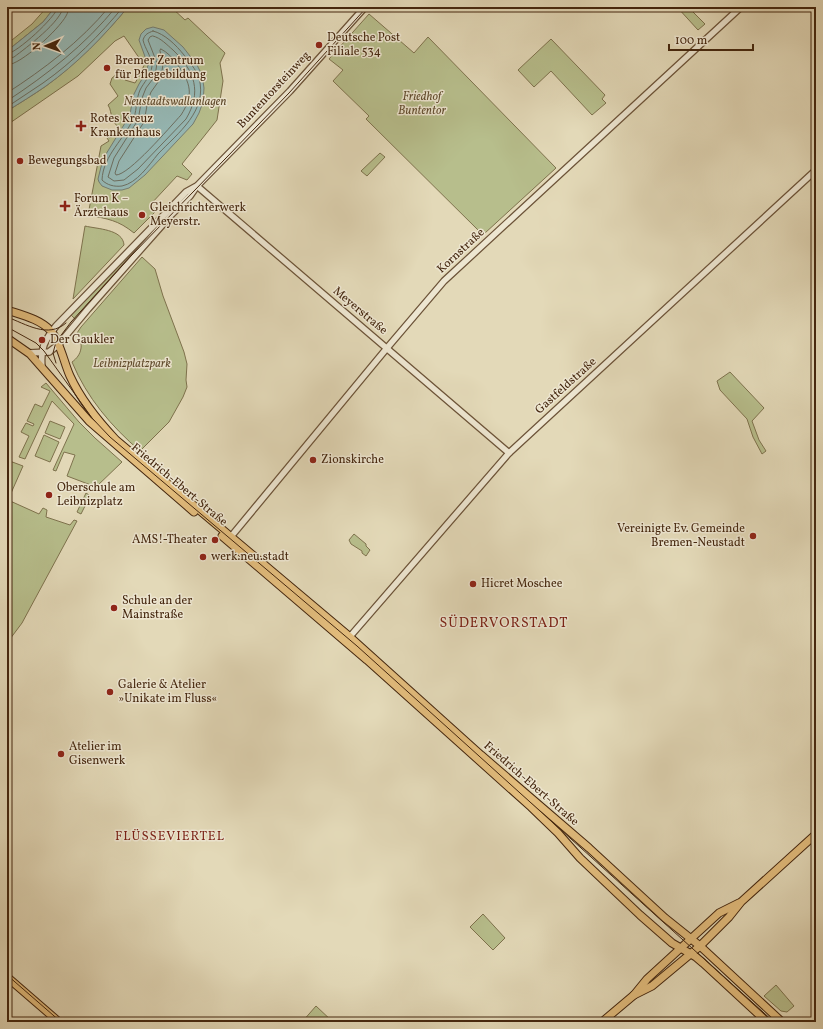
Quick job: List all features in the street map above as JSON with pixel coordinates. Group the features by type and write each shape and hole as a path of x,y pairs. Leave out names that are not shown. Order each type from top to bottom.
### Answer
{"main road":[{"path":"7,310 42,324 52,332"},
{"name":"Friedrich-Ebert-Straße","path":"52,332 80,396 98,421 116,440 229,539"},
{"name":"Friedrich-Ebert-Straße","path":"7,338 29,353 89,422 348,639 599,857 665,918 700,946 782,1022"},
{"name":"Friedrich-Ebert-Straße","path":"348,639 558,832 580,858 640,915 672,943 690,954 712,971 767,1022"},
{"path":"634,995 652,986 700,946 741,902 816,834"},
{"path":"602,1022 634,995 647,979 719,913 741,902"},
{"path":"7,976 58,1022"}],"street":[{"name":"Buntentorsteinweg","path":"58,345 167,219 190,196 197,186 290,91 365,7"},
{"name":"Kornstraße","path":"229,539 444,281 741,7"},
{"name":"Gastfeldstraße","path":"348,639 509,453 816,170"},
{"name":"Buntentorsteinweg","path":"42,353 45,342 52,332 186,192 197,186"},
{"name":"Meyerstraße","path":"197,186 509,453"},
{"path":"29,353 49,352 58,345"},
{"path":"42,353 42,367"}],"green space":[{"path":"47,7 55,7 43,22 7,51 7,44 32,24"},
{"name":"Neustadtswallanlagen","path":"128,7 171,7 185,20 188,18 225,53 220,63 223,81 217,120 182,164 192,174 187,180 177,176 150,205 157,210 134,233 118,223 88,215 101,146 109,141 107,138 113,136 112,134 119,129 112,119 113,118 108,105 118,96 110,84 112,78 121,71 125,80 135,83 144,65 124,36 115,41 78,76 7,125 7,111 46,86 79,59"},
{"path":"677,7 688,7 705,24 698,30"},
{"name":"Friedhof Buntentor","path":"369,14 414,53 428,37 556,168 485,233 481,229 479,231 366,119 369,116 333,81 343,70 329,59"},
{"path":"551,39 605,95 602,99 606,103 592,115 551,71 534,87 518,70"},
{"path":"380,153 385,157 367,176 361,171"},
{"path":"85,226 114,233 123,240 124,245 73,299"},
{"path":"128,254 132,257 76,320 71,315"},
{"name":"Leibnizplatzpark","path":"142,257 155,269 163,296 184,352 187,364 187,387 169,422 140,451 119,432 101,411 85,388 72,362 80,353 81,341 77,333 81,327"},
{"path":"730,372 764,408 752,421 759,440 766,451 762,454 753,437 747,419 720,390 717,381"},
{"path":"46,383 79,422 122,462 96,487 67,476 75,455 64,452 56,471 53,470 74,424 52,401 25,459 19,457 29,436 21,432 26,423 33,426 34,424 27,421 35,404 42,407 50,391 41,387"},
{"path":"50,421 65,427 60,439 45,433"},
{"path":"44,435 59,442 50,462 35,456"},
{"path":"7,460 23,466 8,500 39,514 43,508 47,510 46,517 70,525 74,520 77,521 22,623 7,643"},
{"path":"86,493 90,496 81,514 77,512"},
{"path":"354,534 366,544 370,550 366,556 362,553 362,551 351,544 349,540"},
{"path":"483,914 505,938 493,950 470,927"},
{"path":"776,985 794,1006 787,1012 781,1011 764,996"},
{"path":"316,1006 333,1022 302,1022"}],"water":[{"path":"55,7 128,7 100,39 69,68 46,86 7,111 7,51 43,22"},
{"path":"153,27 164,30 183,47 197,65 202,75 204,88 203,102 193,124 145,175 129,188 112,190 102,186 99,182 98,179 101,167 106,154 130,115 133,96 146,73 148,65 139,40 141,34 146,29"}],"tram line":[{"path":"56,363 53,353 56,342 71,322 131,256 289,93 367,7"},
{"path":"7,317 37,329 44,330 59,328 66,323"},
{"path":"7,327 36,343 44,351 92,418 110,437 357,646 774,1022"},
{"path":"7,975 61,1022"}],"place":[{"name":"Deutsche Post Filiale 534","path":"319,45"},
{"name":"Bremer Zentrum für Pflegebildung","path":"107,68"},
{"name":"Rotes Kreuz Krankenhaus","path":"81,126"},
{"name":"Bewegungsbad","path":"20,161"},
{"name":"Forum K – Ärztehaus","path":"65,206"},
{"name":"Gleichrichterwerk Meyerstr.","path":"142,215"},
{"name":"Der Gaukler","path":"42,340"},
{"name":"Zionskirche","path":"313,460"},
{"name":"Oberschule am Leibnizplatz","path":"49,495"},
{"name":"Vereinigte Ev. Gemeinde Bremen-Neustadt","path":"753,536"},
{"name":"AMS!-Theater","path":"215,540"},
{"name":"werk.neu.stadt","path":"203,557"},
{"name":"Hicret Moschee","path":"473,584"},
{"name":"Schule an der Mainstraße","path":"114,608"},
{"name":"Galerie & Atelier »Unikate im Fluss«","path":"110,692"},
{"name":"Atelier im Gisenwerk","path":"61,754"}],"district":[{"name":"SÜDERVORSTADT","path":"504,623"},
{"name":"FLÜSSEVIERTEL","path":"170,837"}]}
